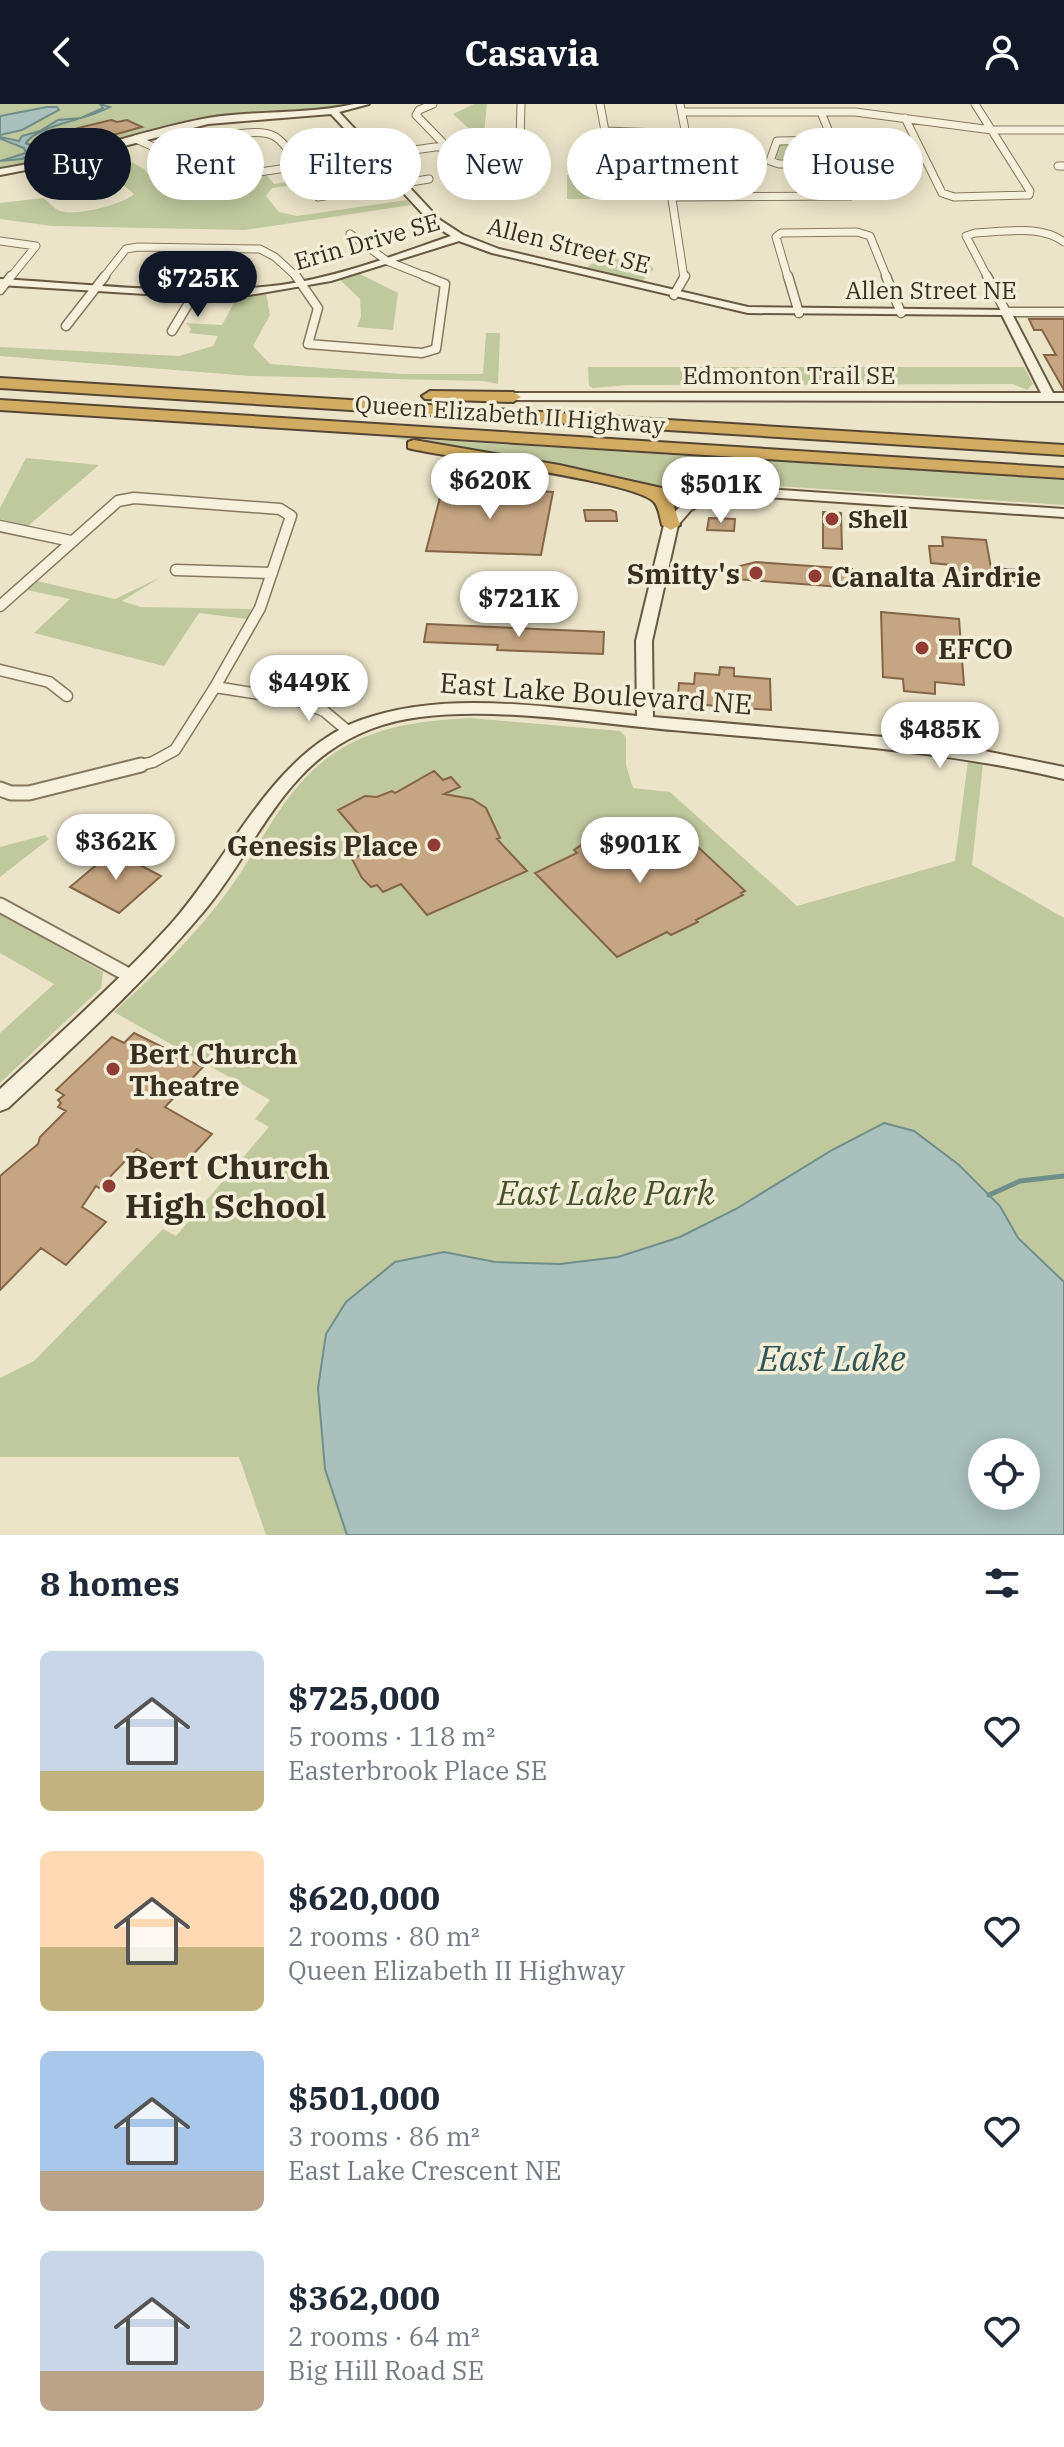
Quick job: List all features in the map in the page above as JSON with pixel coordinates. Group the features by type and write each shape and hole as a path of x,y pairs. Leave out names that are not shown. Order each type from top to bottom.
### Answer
{"highway":[{"name":"Queen Elizabeth II Highway","path":"0,383 1064,450"},
{"path":"190,394 513,397"},
{"name":"Queen Elizabeth II Highway","path":"0,405 1064,473"},
{"path":"142,415 191,423 413,445 626,483 684,498 700,498"},
{"path":"626,483 659,496 665,504 671,525"}],"street":[{"path":"131,140 225,119 333,111 365,104"},
{"path":"433,104 419,110 416,115 437,137"},
{"path":"520,128 521,104"},
{"path":"600,104 604,128"},
{"path":"762,104 765,112"},
{"path":"905,118 944,194 1029,195 1030,191 975,104"},
{"path":"686,128 681,108 895,114 992,130 1064,130"},
{"name":"Allen Street SE","path":"333,111 348,128"},
{"path":"821,112 828,128"},
{"path":"264,135 271,135 280,145"},
{"path":"136,139 147,144"},
{"path":"783,141 777,141 770,161 783,164"},
{"path":"0,172 24,167"},
{"path":"421,181 429,179"},
{"name":"Allen Street SE","path":"415,200 436,222 459,237 504,254 724,307 799,313"},
{"path":"674,200 686,275 674,295"},
{"path":"799,313 776,237 781,233 857,232 870,236 901,313"},
{"path":"1049,397 967,235 1044,232 1059,236 1064,242"},
{"path":"66,326 123,251 138,247 264,249 314,297 318,310 308,344 408,352 432,351 439,346 446,286 387,261 350,234"},
{"name":"Erin Drive SE","path":"2,285 254,291 302,284 459,237"},
{"path":"0,241 36,246 2,285"},
{"path":"172,331 196,291"},
{"name":"Allen Street NE","path":"799,313 1064,312"},
{"name":"Edmonton Trail SE","path":"513,397 1064,397"},
{"path":"645,722 644,641 671,525 681,510 700,498 750,492 1064,513"},
{"path":"0,606 114,503 128,498 280,509 288,513 291,519 260,608 181,744 160,759 29,793 11,793 0,789"},
{"path":"0,526 71,541"},
{"path":"176,570 272,573"},
{"path":"0,670 49,682 67,696"},
{"path":"215,687 277,695 310,704 324,711 349,732"},
{"name":"East Lake Boulevard NE","path":"0,1102 132,977 201,902 291,776 321,748 349,732 411,712 457,709 894,743 1064,773"},
{"path":"0,905 132,977"}],"green space":[{"path":"0,104 356,104 317,111 245,114 184,128 147,128 147,136 131,140 131,128 24,128 24,165 0,170"},
{"path":"474,104 487,104 485,128 468,128 453,114"},
{"path":"779,144 783,144 783,159 776,159"},
{"path":"131,162 147,173 147,200 264,200 265,173 274,184 280,183 280,187 272,188 266,196 279,212 297,216 407,200 411,205 245,230 52,226 0,219 0,203 46,200 58,210 74,212 131,200 134,194 131,192"},
{"path":"601,258 645,261 654,269 642,281 586,268"},
{"path":"358,273 398,293 393,330 357,327 361,316 360,299 339,279"},
{"path":"266,293 270,315 253,346 270,364 403,374 483,374 486,333 500,333 498,384 483,381 250,376 0,356 0,347 179,356 213,346 218,336 189,333 191,329 186,323 222,325 238,295"},
{"path":"588,367 1024,367 1033,384 1027,390 1013,384 627,385 593,388 589,386"},
{"path":"387,437 1064,479 1064,505 718,482 679,492 502,455"},
{"path":"26,458 99,465 28,526 0,519 0,508"},
{"path":"161,577 122,601 141,607 251,609 247,619 199,613 164,666 34,633 70,599 27,590 37,581 115,599"},
{"name":"East Lake Park","path":"471,718 620,731 626,737 626,765 633,788 670,792 797,906 955,861 968,761 983,764 972,865 1064,918 1064,1535 266,1535 239,1457 0,1457 0,1378 34,1361 163,1229 176,1236 269,1127 255,1119 270,1100 114,1012 202,924 238,877 286,801 325,759 384,730"},
{"path":"45,835 49,839 0,877 0,847"},
{"path":"0,914 103,972 101,988 0,1083 0,1033 54,984 0,953"}],"water":[{"path":"100,104 110,107 89,116 45,128 58,120 81,118 103,108"},
{"path":"47,107 57,107 59,110 22,130 0,135 0,116"},
{"path":"22,136 24,148 0,137 19,141"},
{"path":"24,154 22,159 0,161"},
{"name":"East Lake","path":"884,1123 914,1131 959,1165 1000,1206 1018,1238 1064,1282 1064,1535 347,1535 325,1469 318,1388 326,1334 346,1302 395,1262 444,1252 495,1262 560,1264 618,1257 680,1237 736,1209 832,1150"}],"building":[{"path":"111,120 127,120 142,127 131,130 78,128"},
{"path":"1029,319 1064,319 1064,390 1044,355 1056,355 1042,330 1034,330"},
{"path":"443,486 553,492 541,555 426,551"},
{"path":"584,510 611,510 616,512 617,521 586,521"},
{"path":"823,512 841,513 842,549 823,548"},
{"path":"709,518 735,519 734,531 707,530"},
{"path":"942,537 986,540 991,568 1023,570 1026,584 954,576 952,565 931,563 929,546 943,546"},
{"name":"Canalta Airdrie","path":"756,562 852,569 853,588 736,579 736,567"},
{"name":"EFCO","path":"881,612 959,619 964,685 935,682 935,694 904,691 903,679 883,677"},
{"path":"427,624 604,632 603,654 497,650 498,645 424,642"},
{"path":"720,667 734,668 734,676 770,679 771,710 692,704 693,697 678,696 679,683 694,684 695,673 719,675"},
{"name":"Genesis Place","path":"434,771 443,780 451,777 460,787 444,794 472,799 486,808 500,838 497,839 527,871 427,915 401,884 383,892 377,885 371,887 362,878 352,859 372,850 338,810 365,796 395,793"},
{"path":"667,818 745,891 741,893 743,895 696,920 698,922 671,935 667,932 617,957 535,873 577,853 574,850 600,833 614,830 624,839"},
{"path":"113,851 161,876 119,913 70,887"},
{"name":"Bert Church High School","path":"134,1033 203,1067 165,1107 212,1134 176,1173 137,1149 99,1188 96,1186 82,1207 106,1222 66,1265 41,1248 0,1290 0,1176 38,1144 40,1137 66,1111 58,1107 61,1103 58,1100 64,1095 56,1090 112,1037 124,1043"}],"waterway":[{"path":"989,1195 1020,1181 1064,1176"}],"place":[{"name":"Shell","path":"832,519"},
{"name":"Smitty's","path":"756,573"},
{"name":"Canalta Airdrie","path":"815,576"},
{"name":"EFCO","path":"922,648"},
{"name":"Genesis Place","path":"434,845"},
{"name":"Bert Church Theatre","path":"113,1069"},
{"name":"Bert Church High School","path":"109,1186"}]}
